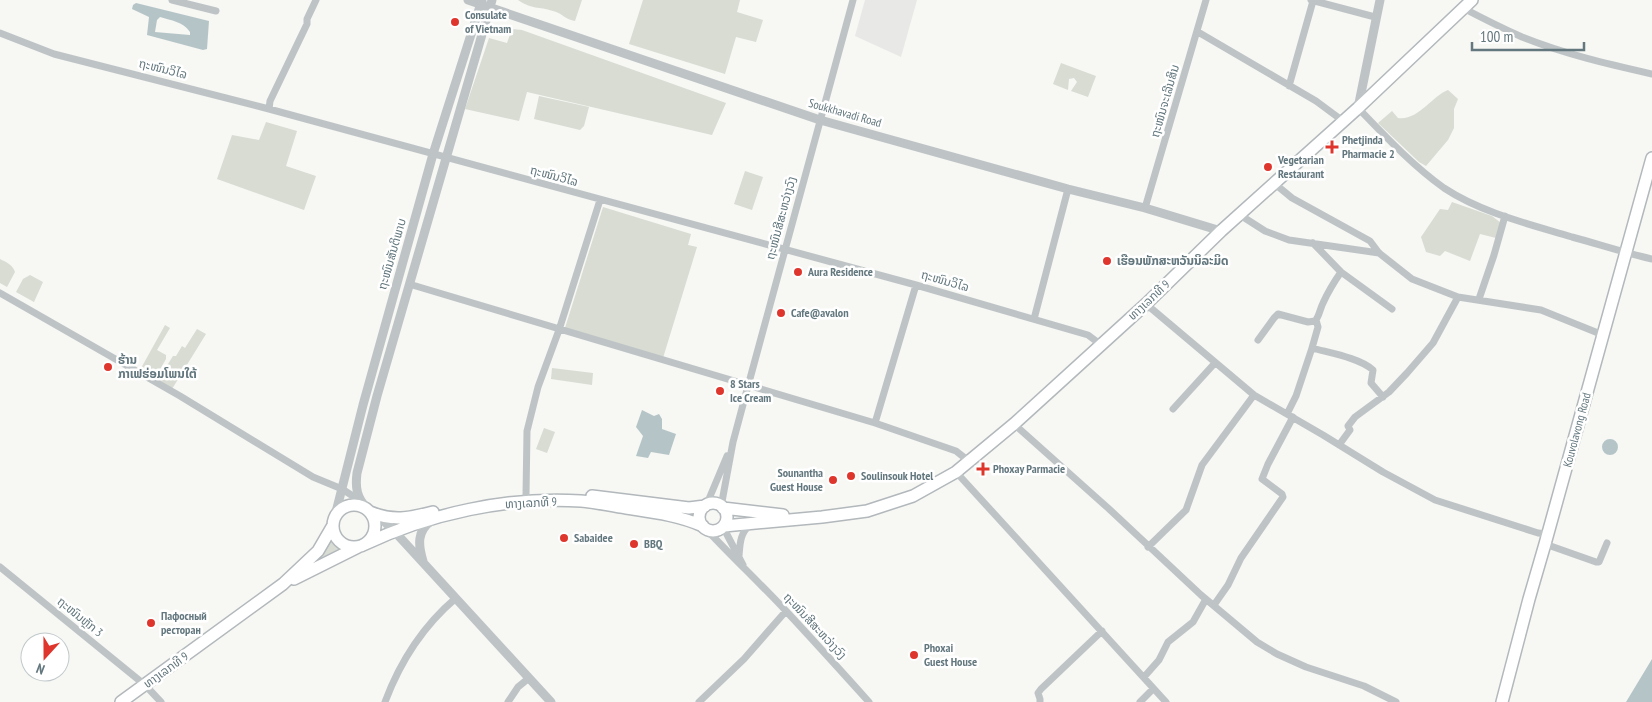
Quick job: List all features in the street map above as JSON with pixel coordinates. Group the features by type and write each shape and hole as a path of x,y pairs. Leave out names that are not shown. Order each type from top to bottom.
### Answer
{"main road":[{"name":"ທາງເລກທີ 9","path":"723,526 850,514 885,506 913,496 956,472 1014,424 1146,304 1221,231 1358,108 1472,0"},
{"name":"Kouvolavong Road","path":"1502,702 1529,598 1652,158"},
{"name":"ທາງເລກທີ 9","path":"121,702 283,584 318,551 339,510 349,505 360,506 390,518 406,518 526,495 581,494 689,508 706,506"},
{"name":"ທາງເລກທີ 9","path":"283,584 361,545 462,508 527,501 581,501 671,515 690,520 704,528"},
{"path":"714,504 722,508 726,515 723,526 715,531 704,528 700,522 700,514 706,506 714,504"},
{"name":"ທາງເລກທີ 9","path":"722,508 812,518"},
{"path":"333,521 334,534 341,543 348,546 361,545 372,537 375,530 375,522 371,512"}],"street":[{"path":"172,0 216,11"},
{"path":"269,108 270,102 307,24 306,19 316,0"},
{"name":"Soukkhavadi Road","path":"468,0 491,4 820,120 1068,189 1145,208 1221,231"},
{"name":"ຖະໜົນສີສະຫວ່າງວົງ","path":"733,442 853,0"},
{"name":"ຖະໜົນຈະເລີນສິນ","path":"1145,208 1206,0"},
{"path":"1289,86 1312,0 1375,17"},
{"path":"1380,0 1375,17 1358,108 1394,145 1432,179 1462,198 1505,216 1652,259"},
{"name":"ຖະໜົນສັນຕິພາບ","path":"333,521 363,405 433,154 481,2"},
{"name":"ຖະໜົນສັນຕິພາບ","path":"359,500 355,485 357,473 409,284 491,4"},
{"path":"1463,8 1523,37 1584,58 1652,74"},
{"path":"1198,32 1234,51 1316,101 1343,121"},
{"name":"ຖະໜົນວິໄລ","path":"0,33 54,54 269,108 446,158 916,285 1088,335 1100,344"},
{"path":"1275,184 1292,198 1370,241 1379,253 1412,279 1458,297 1541,310 1603,335"},
{"path":"1034,319 1068,189"},
{"path":"526,495 528,431 538,386 559,330 600,200"},
{"path":"1240,215 1265,231 1288,240 1379,253"},
{"path":"1479,299 1505,216"},
{"path":"1313,243 1341,272 1392,309"},
{"path":"1214,605 1228,585 1241,558 1283,497 1282,494 1262,479 1290,416 1318,327 1316,320 1330,288 1341,272"},
{"path":"409,284 875,423 956,450 970,462"},
{"path":"875,423 916,285"},
{"path":"0,293 180,396 313,477 342,489 359,500 395,532 551,702"},
{"path":"1339,445 1350,430 1348,426 1355,417 1382,397 1407,373 1433,343 1458,297"},
{"path":"1146,304 1214,364 1254,395 1404,484 1435,500 1538,533 1596,562 1599,562 1607,543"},
{"path":"1258,340 1278,314 1308,322 1315,322 1316,320"},
{"path":"1312,348 1348,358 1369,367 1373,370 1371,384 1382,397"},
{"path":"1173,409 1214,364"},
{"path":"1148,547 1186,510 1202,466 1254,395"},
{"path":"1014,424 1102,502 1148,547 1239,629 1277,654 1306,667 1364,686 1396,702"},
{"path":"706,506 733,442"},
{"path":"722,508 733,442"},
{"path":"956,472 1166,702"},
{"path":"424,563 420,550 420,535 425,525 432,520"},
{"path":"739,556 742,536 745,529 753,522"},
{"path":"723,526 744,567"},
{"path":"704,528 732,558 744,567"},
{"name":"ຖະໜົນຫຼັກ 3","path":"0,567 145,685 161,702"},
{"name":"ຖະໜົນສີສະຫວ່າງວົງ","path":"744,567 869,702"},
{"path":"385,702 389,690 418,636 438,613 456,598"},
{"path":"1144,677 1159,660 1168,642 1194,622 1206,600"},
{"path":"699,702 744,660 786,611"},
{"path":"1041,702 1038,693 1041,689 1102,631"},
{"path":"508,702 518,686 529,678"},
{"path":"1140,702 1153,689"}],"shaded area":[{"path":"518,0 582,0 575,21 556,12 532,7"},
{"path":"643,0 740,0 737,12 763,20 756,42 736,37 725,74 629,44"},
{"path":"865,0 917,0 901,57 855,36"},
{"path":"136,3 209,21 207,49 203,50 147,35 149,17 132,9","holes":["160,17 184,26 190,32 190,35 155,32 157,20"]},
{"path":"512,29 522,30 726,103 712,135 527,92 519,121 465,109 489,38 507,43"},
{"path":"1061,63 1096,76 1088,97 1071,91 1077,82 1074,78 1069,79 1068,90 1053,84"},
{"path":"1448,90 1458,99 1454,109 1454,128 1448,140 1426,166 1419,162 1378,123 1392,111 1398,118 1412,116"},
{"path":"539,96 589,107 584,126 580,130 534,119"},
{"path":"266,122 297,131 286,166 316,176 304,210 217,179 232,135 259,140"},
{"path":"745,171 763,177 752,210 734,204"},
{"path":"1452,202 1492,216 1501,223 1496,238 1480,234 1470,261 1445,251 1440,256 1426,252 1421,237 1440,209 1448,210"},
{"path":"603,207 691,234 688,245 697,247 663,358 565,328"},
{"path":"0,259 11,266 15,272 7,287 0,283"},
{"path":"30,275 43,282 34,302 16,292 23,279"},
{"path":"165,325 170,328 157,350 166,355 166,359 155,378 140,370"},
{"path":"197,329 206,334 172,389 158,380 173,356 176,356 182,346 185,348"},
{"path":"552,368 593,373 592,385 551,379"},
{"path":"642,410 654,416 659,414 662,419 662,429 676,434 669,455 651,452 648,458 636,456 643,436 636,427"},
{"path":"544,428 555,432 547,453 536,449"},
{"path":"1610,439 1616,441 1618,447 1616,453 1610,455 1604,453 1602,447 1604,441"},
{"path":"332,537 344,548 310,566"},
{"path":"1652,659 1652,702 1626,702"}],"place":[{"name":"Consulate of Vietnam","path":"455,22"},
{"name":"Phetjinda Pharmacie 2","path":"1332,147"},
{"name":"Vegetarian Restaurant","path":"1268,167"},
{"name":"ເຮືອນພັກສະຫວັນນິລະມິດ","path":"1107,261"},
{"name":"Aura Residence","path":"798,272"},
{"name":"Cafe@avalon","path":"781,313"},
{"name":"ຮ້ານ ກາເຟຮ່ອມໂພນໃຕ້","path":"108,367"},
{"name":"8 Stars Ice Cream","path":"720,391"},
{"name":"Phoxay Parmacie","path":"983,469"},
{"name":"Soulinsouk Hotel","path":"851,476"},
{"name":"Sounantha Guest House","path":"833,480"},
{"name":"Sabaidee","path":"564,538"},
{"name":"BBQ","path":"634,544"},
{"name":"Пафосный ресторан","path":"151,623"},
{"name":"Phoxai Guest House","path":"914,655"}]}
